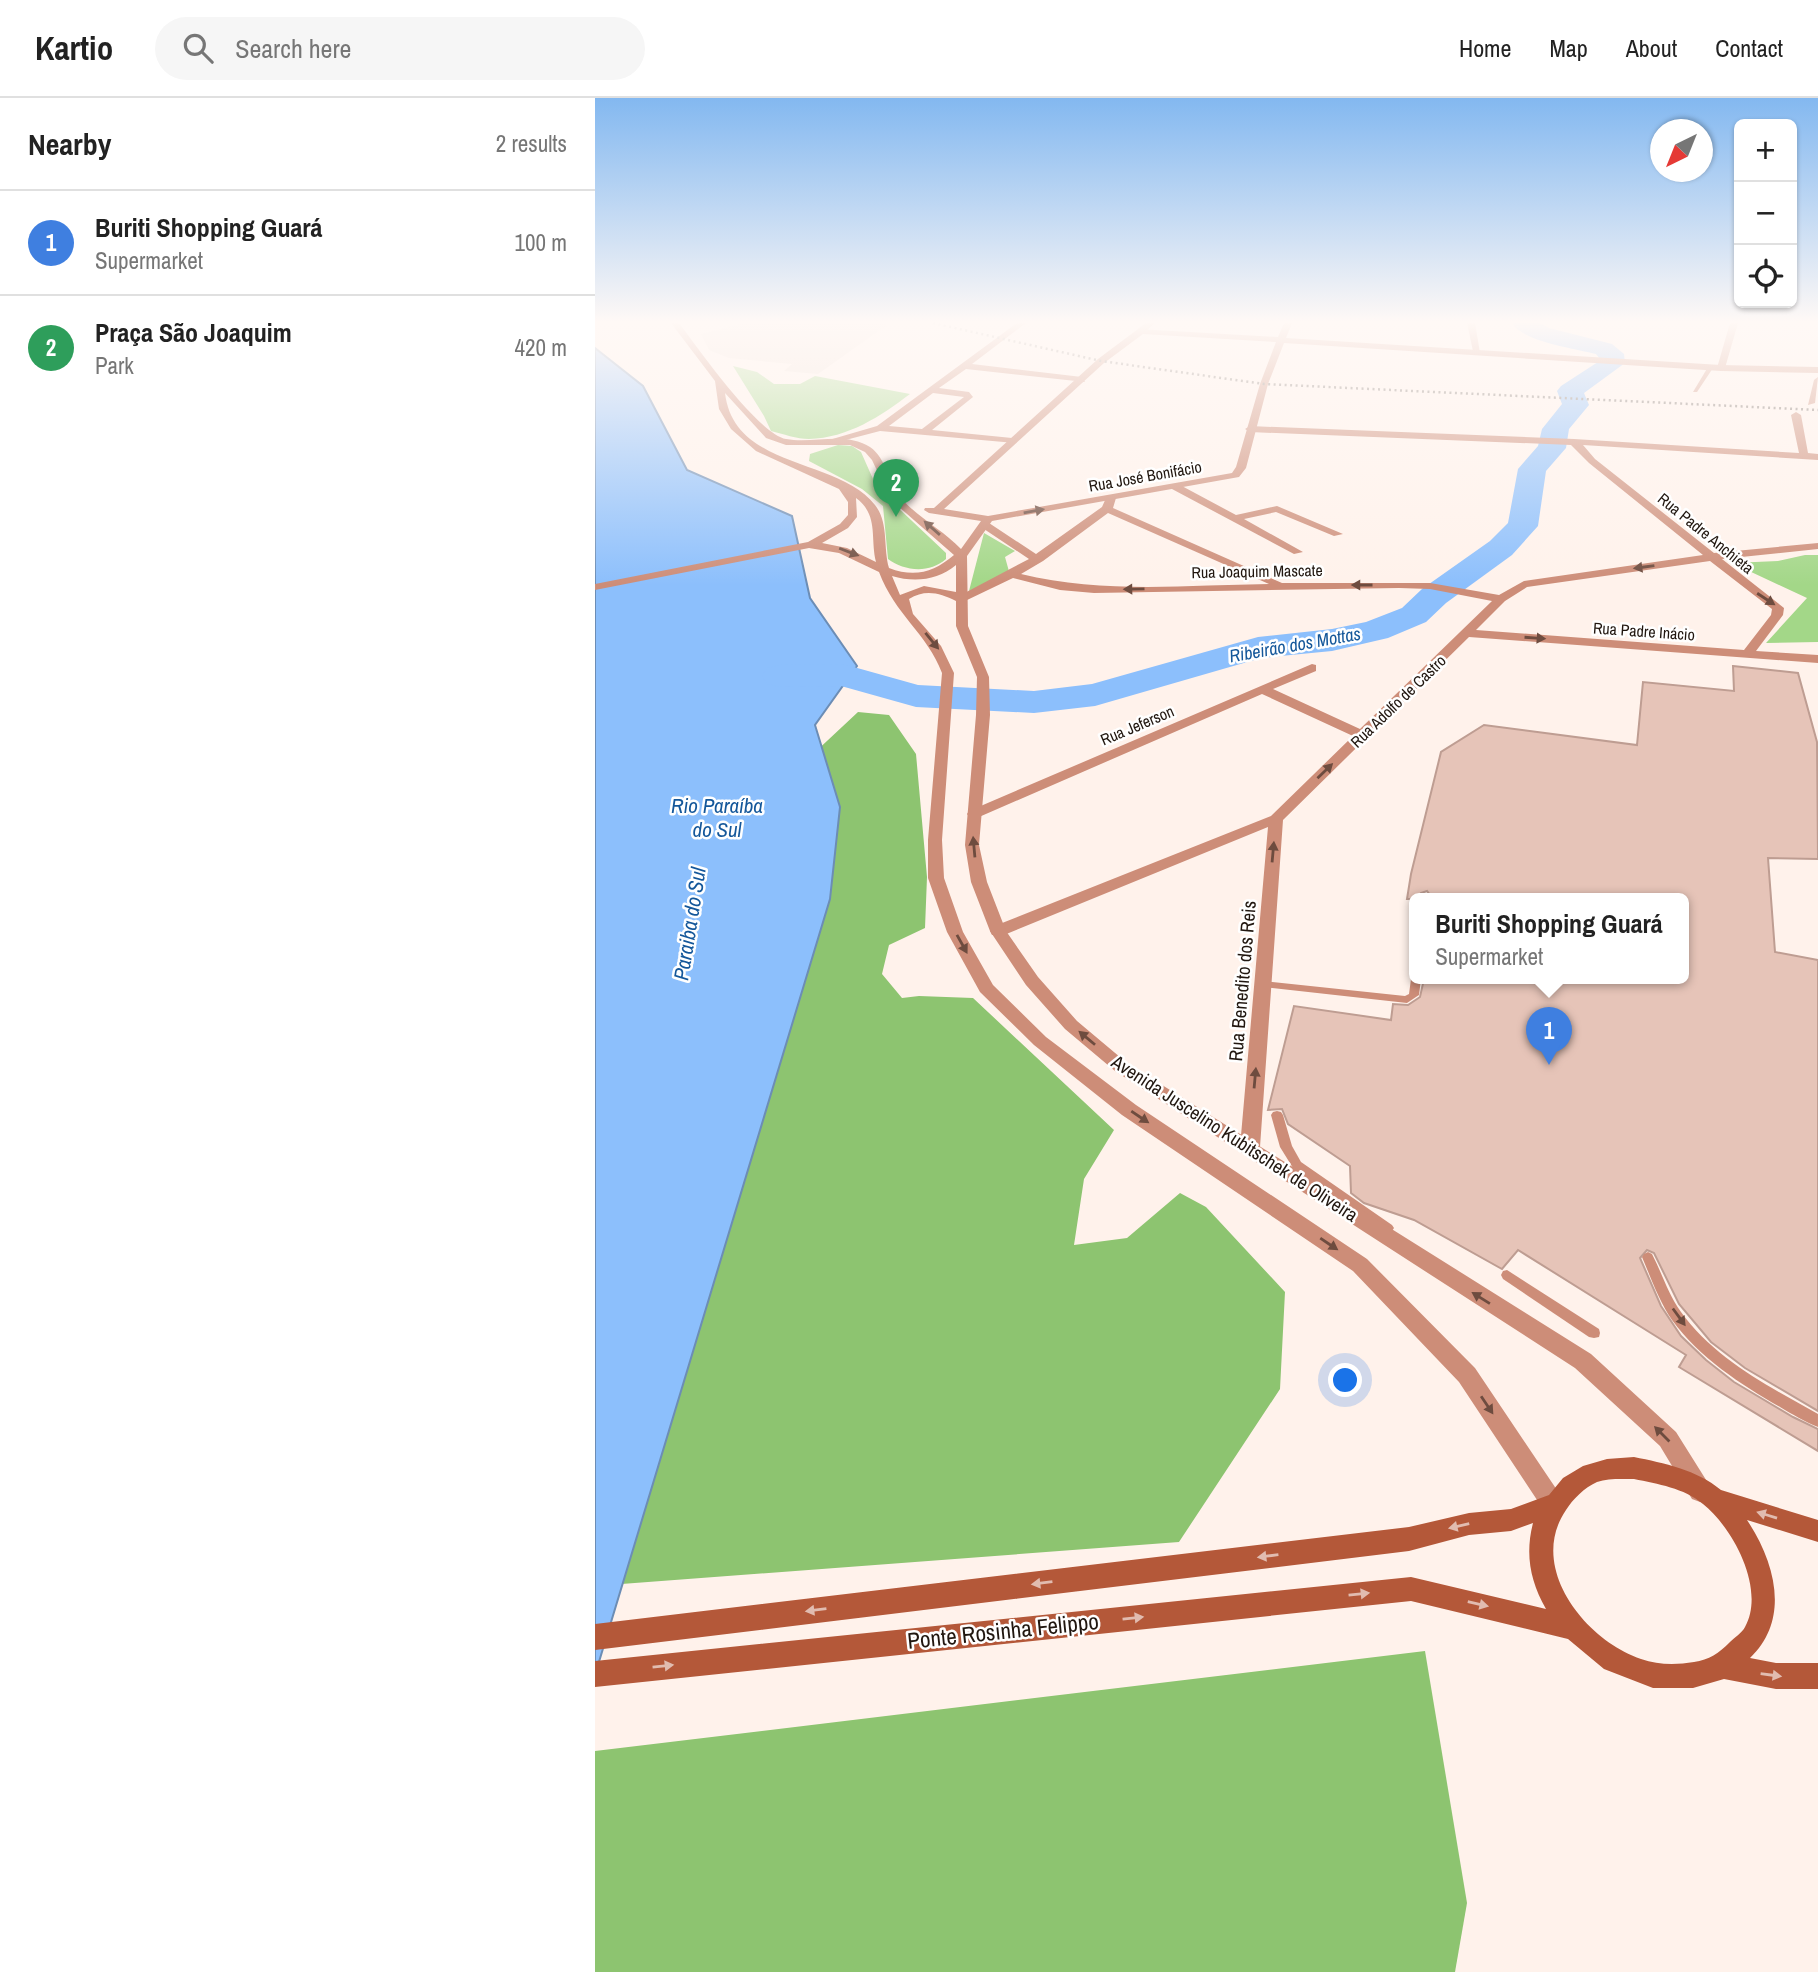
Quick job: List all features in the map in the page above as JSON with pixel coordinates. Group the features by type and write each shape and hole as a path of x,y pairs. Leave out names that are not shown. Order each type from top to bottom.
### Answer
{"main road":[{"path":"1708,1495 1748,1541 1761,1572 1764,1603 1756,1633 1725,1666 1703,1674 1676,1678 1637,1671 1601,1652 1573,1628 1553,1599 1541,1569 1541,1533 1553,1504 1575,1481 1602,1470 1634,1468 1668,1475 1708,1495 1818,1531"},
{"name":"Ponte Rosinha Felippo","path":"595,1637 1409,1539 1469,1524 1511,1520 1553,1504"},
{"name":"Ponte Rosinha Felippo","path":"595,1674 1411,1589 1573,1628"},
{"path":"1725,1666 1776,1676 1818,1676"}],"street":[{"name":"Avenida Juscelino Kubitschek de Oliveira","path":"723,410 733,427 748,441 800,459 838,485 864,498 877,513 881,531 880,556 893,594 942,654 948,673 943,709 935,840 936,878 955,932 986,988 1040,1041 1129,1110 1360,1265 1467,1375 1553,1504"},
{"path":"746,410 769,436 786,442 834,440 852,442 868,450 876,459 895,498 947,541 963,558"},
{"path":"880,428 904,410"},
{"path":"923,433 952,410"},
{"path":"936,512 1047,410"},
{"name":"Rua José Bonifácio","path":"986,522 1109,504 1235,475 1241,468 1257,410"},
{"path":"1796,415 1804,456"},
{"path":"800,459 834,440 880,428 1012,441"},
{"path":"1250,429 1574,442 1818,457"},
{"name":"Rua Padre Anchieta","path":"1574,442 1592,461 1778,608 1777,615 1747,654"},
{"path":"806,546 844,526 853,515 853,501 838,485"},
{"path":"1176,487 1298,552"},
{"path":"903,504 986,522 1028,555 1038,559"},
{"path":"912,617 903,598 909,594 930,589 941,590 961,599 1013,575 1038,559 1109,504 1283,585"},
{"path":"1235,518 1277,509 1338,534"},
{"path":"595,587 806,546 830,545 849,551 885,571 907,576 932,574 945,570 963,558 986,522"},
{"name":"Rua Adolfo de Castro","path":"999,931 1276,819 1501,599 1524,584 1711,557 1818,546"},
{"name":"Avenida Juscelino Kubitschek de Oliveira","path":"963,558 962,626 983,677 983,715 972,845 979,882 999,931 1032,981 1071,1025 1121,1067 1250,1146 1411,1253 1583,1361 1668,1439 1708,1495"},
{"name":"Rua Joaquim Mascate","path":"1013,575 1060,587 1094,590 1283,585 1430,586 1501,599"},
{"name":"Rua Padre Inácio","path":"1467,633 1818,660"},
{"name":"Rua Jeferson","path":"974,814 1312,668"},
{"path":"1264,690 1362,735"},
{"name":"Rua Benedito dos Reis","path":"1250,1146 1276,819"}],"lane":[{"path":"1263,984 1407,1000 1413,995 1415,984"},
{"path":"1277,1115 1286,1147 1297,1165 1386,1226 1407,1243 1411,1253"},
{"path":"1648,1257 1675,1314 1701,1345 1727,1367 1818,1421"},
{"path":"1507,1275 1594,1333"}],"green space":[{"path":"761,410 886,410 876,418 837,435 809,439 771,431"},
{"path":"838,445 852,446 861,452 877,488 946,553 946,559 932,567 917,569 901,566 888,559 883,506 862,489 809,461 810,454"},
{"path":"984,533 1015,551 1005,557 1010,575 969,591"},
{"path":"1818,555 1818,642 1766,643 1807,598 1732,563 1778,561"},
{"path":"858,712 889,715 916,754 927,877 925,928 889,945 882,974 902,998 973,998 1114,1130 1084,1179 1074,1245 1127,1238 1180,1193 1206,1207 1285,1292 1280,1389 1179,1542 595,1586 812,755"},
{"path":"1425,1651 1467,1903 1455,1972 595,1972 595,1751"}],"water":[{"name":"Rio Paraíba do Sul","path":"595,410 656,410 687,470 792,516 810,598 857,666 815,725 840,807 830,899 595,1675"}],"building":[{"path":"1733,666 1798,673 1817,742 1818,859 1768,858 1775,952 1818,960 1818,1411 1745,1368 1711,1342 1679,1304 1654,1253 1647,1250 1640,1258 1661,1306 1681,1336 1734,1382 1818,1429 1818,1451 1679,1367 1686,1355 1518,1250 1502,1269 1414,1220 1364,1203 1351,1193 1350,1166 1288,1124 1282,1109 1268,1110 1294,1006 1391,1020 1393,1004 1408,1005 1420,997 1423,984 1689,984 1689,893 1427,891 1409,893 1407,899 1441,752 1484,725 1637,745 1643,682 1734,691"}],"waterway":[{"name":"Ribeirão dos Mottas","path":"780,676 843,675 916,696 1034,702 1095,695 1258,648 1332,640 1376,631 1414,615 1434,596 1501,548 1523,526 1532,469 1552,448 1553,435 1571,410"}],"place":[{"name":"Praça São Joaquim","path":"896,517"},
{"name":"Buriti Shopping Guará","path":"1549,1065"}],"water label":[{"name":"Paraiba do Sul","path":"690,924"}]}
